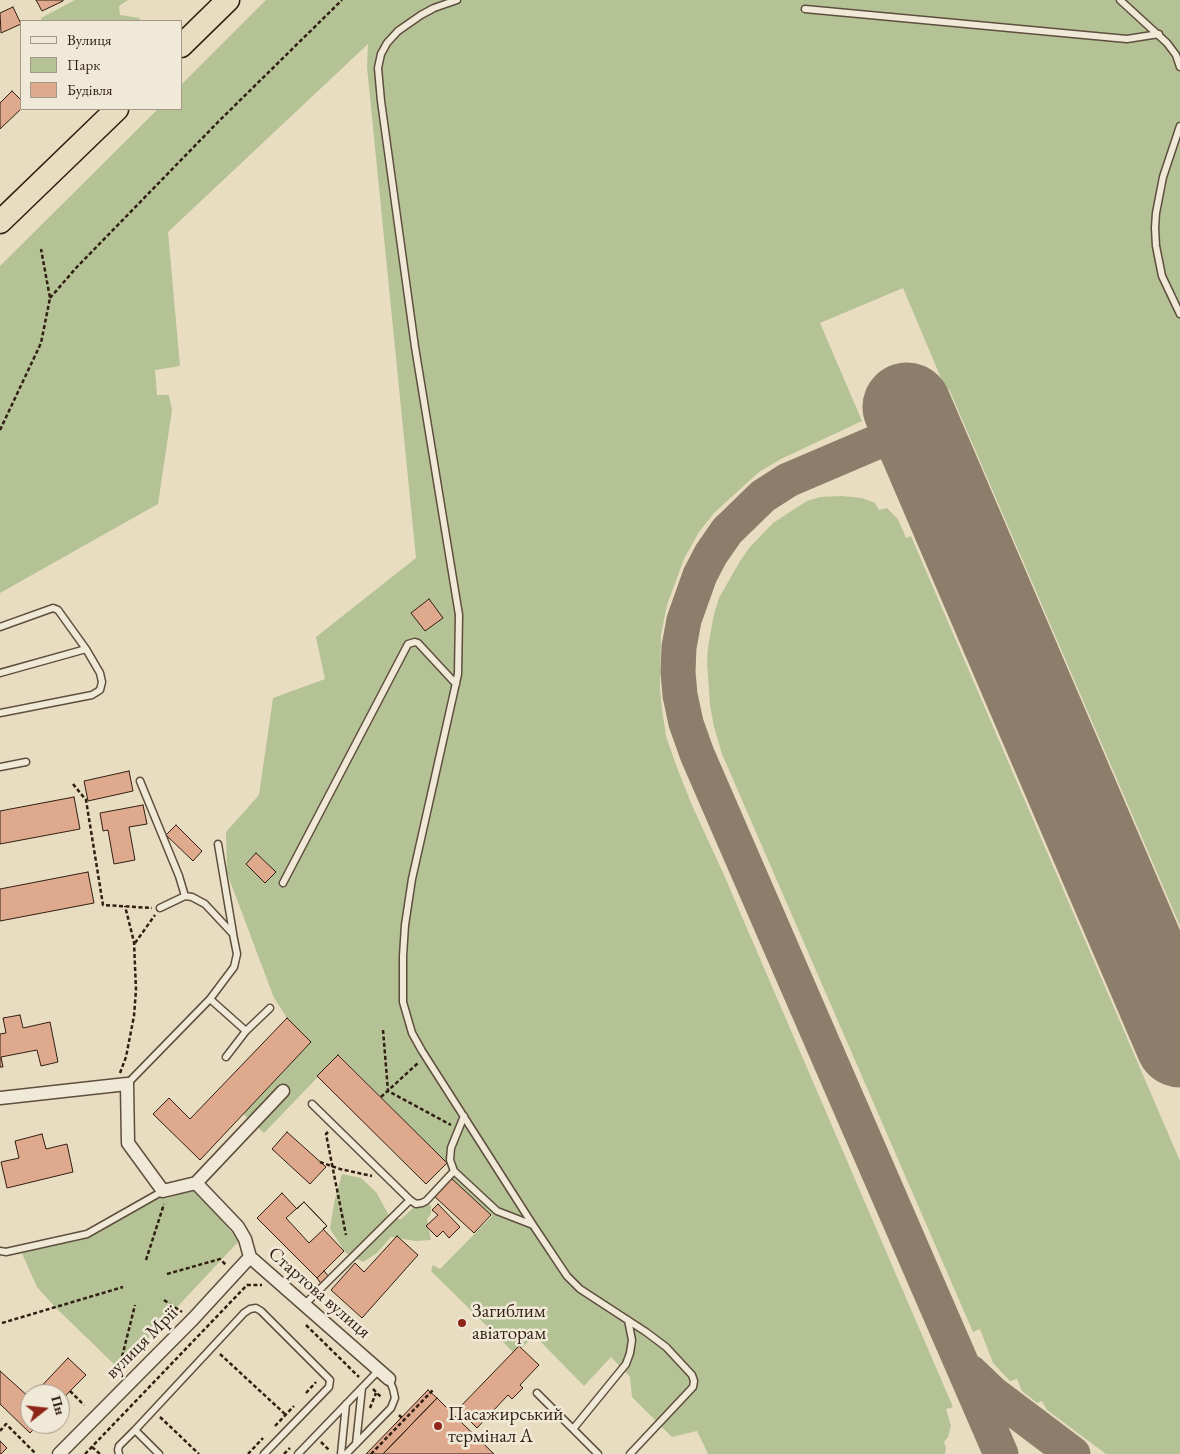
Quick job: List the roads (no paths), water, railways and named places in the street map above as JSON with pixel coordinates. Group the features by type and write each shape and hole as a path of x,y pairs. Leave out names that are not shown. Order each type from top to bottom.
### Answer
{"highway":[{"path":"182,45 228,0"},
{"path":"0,222 116,110"}],"street":[{"path":"0,1098 121,1085 128,1143 163,1191 196,1183 283,1090"},
{"name":"Стартова вулиця","path":"196,1183 238,1227 246,1239 250,1257 389,1379"},
{"name":"вулиця Мрії","path":"60,1454 193,1319 250,1257"}],"lane":[{"path":"457,0 421,15 398,32 387,43 378,68 415,347 458,608 459,654 456,684 412,879 405,925 403,956 404,1002 412,1033 563,1270 580,1289 666,1347 692,1375 694,1380 693,1387 630,1454"},
{"path":"1120,0 1158,34 1176,55 1180,67"},
{"path":"805,9 1127,39 1158,34"},
{"path":"1180,126 1163,177 1155,228 1156,246 1162,276 1180,314"},
{"path":"0,627 53,608 58,610 86,649 100,673 102,682 100,690 92,695 0,713"},
{"path":"283,883 408,644 418,643 456,684"},
{"path":"0,673 86,649"},
{"path":"0,767 26,762"},
{"path":"140,781 179,876 185,896"},
{"path":"121,1085 210,998 234,967 237,954 218,844"},
{"path":"160,908 185,896 192,897 205,904 233,934"},
{"path":"210,998 246,1031"},
{"path":"226,1057 246,1031 270,1008"},
{"path":"312,1104 416,1204 422,1204 454,1171"},
{"path":"464,1116 451,1148 450,1160 454,1171 497,1211 533,1225"},
{"path":"0,1251 6,1252 87,1234 163,1191"},
{"path":"304,1305 410,1200"},
{"path":"119,1454 119,1446 250,1308 262,1311 330,1380 329,1386 264,1454"},
{"path":"573,1429 626,1364 632,1340 628,1320"},
{"path":"300,1453 379,1370"},
{"path":"346,1454 391,1408 395,1398 394,1389 389,1379"},
{"path":"356,1444 362,1388"},
{"path":"537,1394 598,1454"},
{"path":"341,1454 346,1404"},
{"path":"135,1430 159,1454"}],"place":[{"name":"Загиблим авіаторам","path":"462,1323"},
{"name":"Пасажирський термінал A","path":"438,1426"}]}
